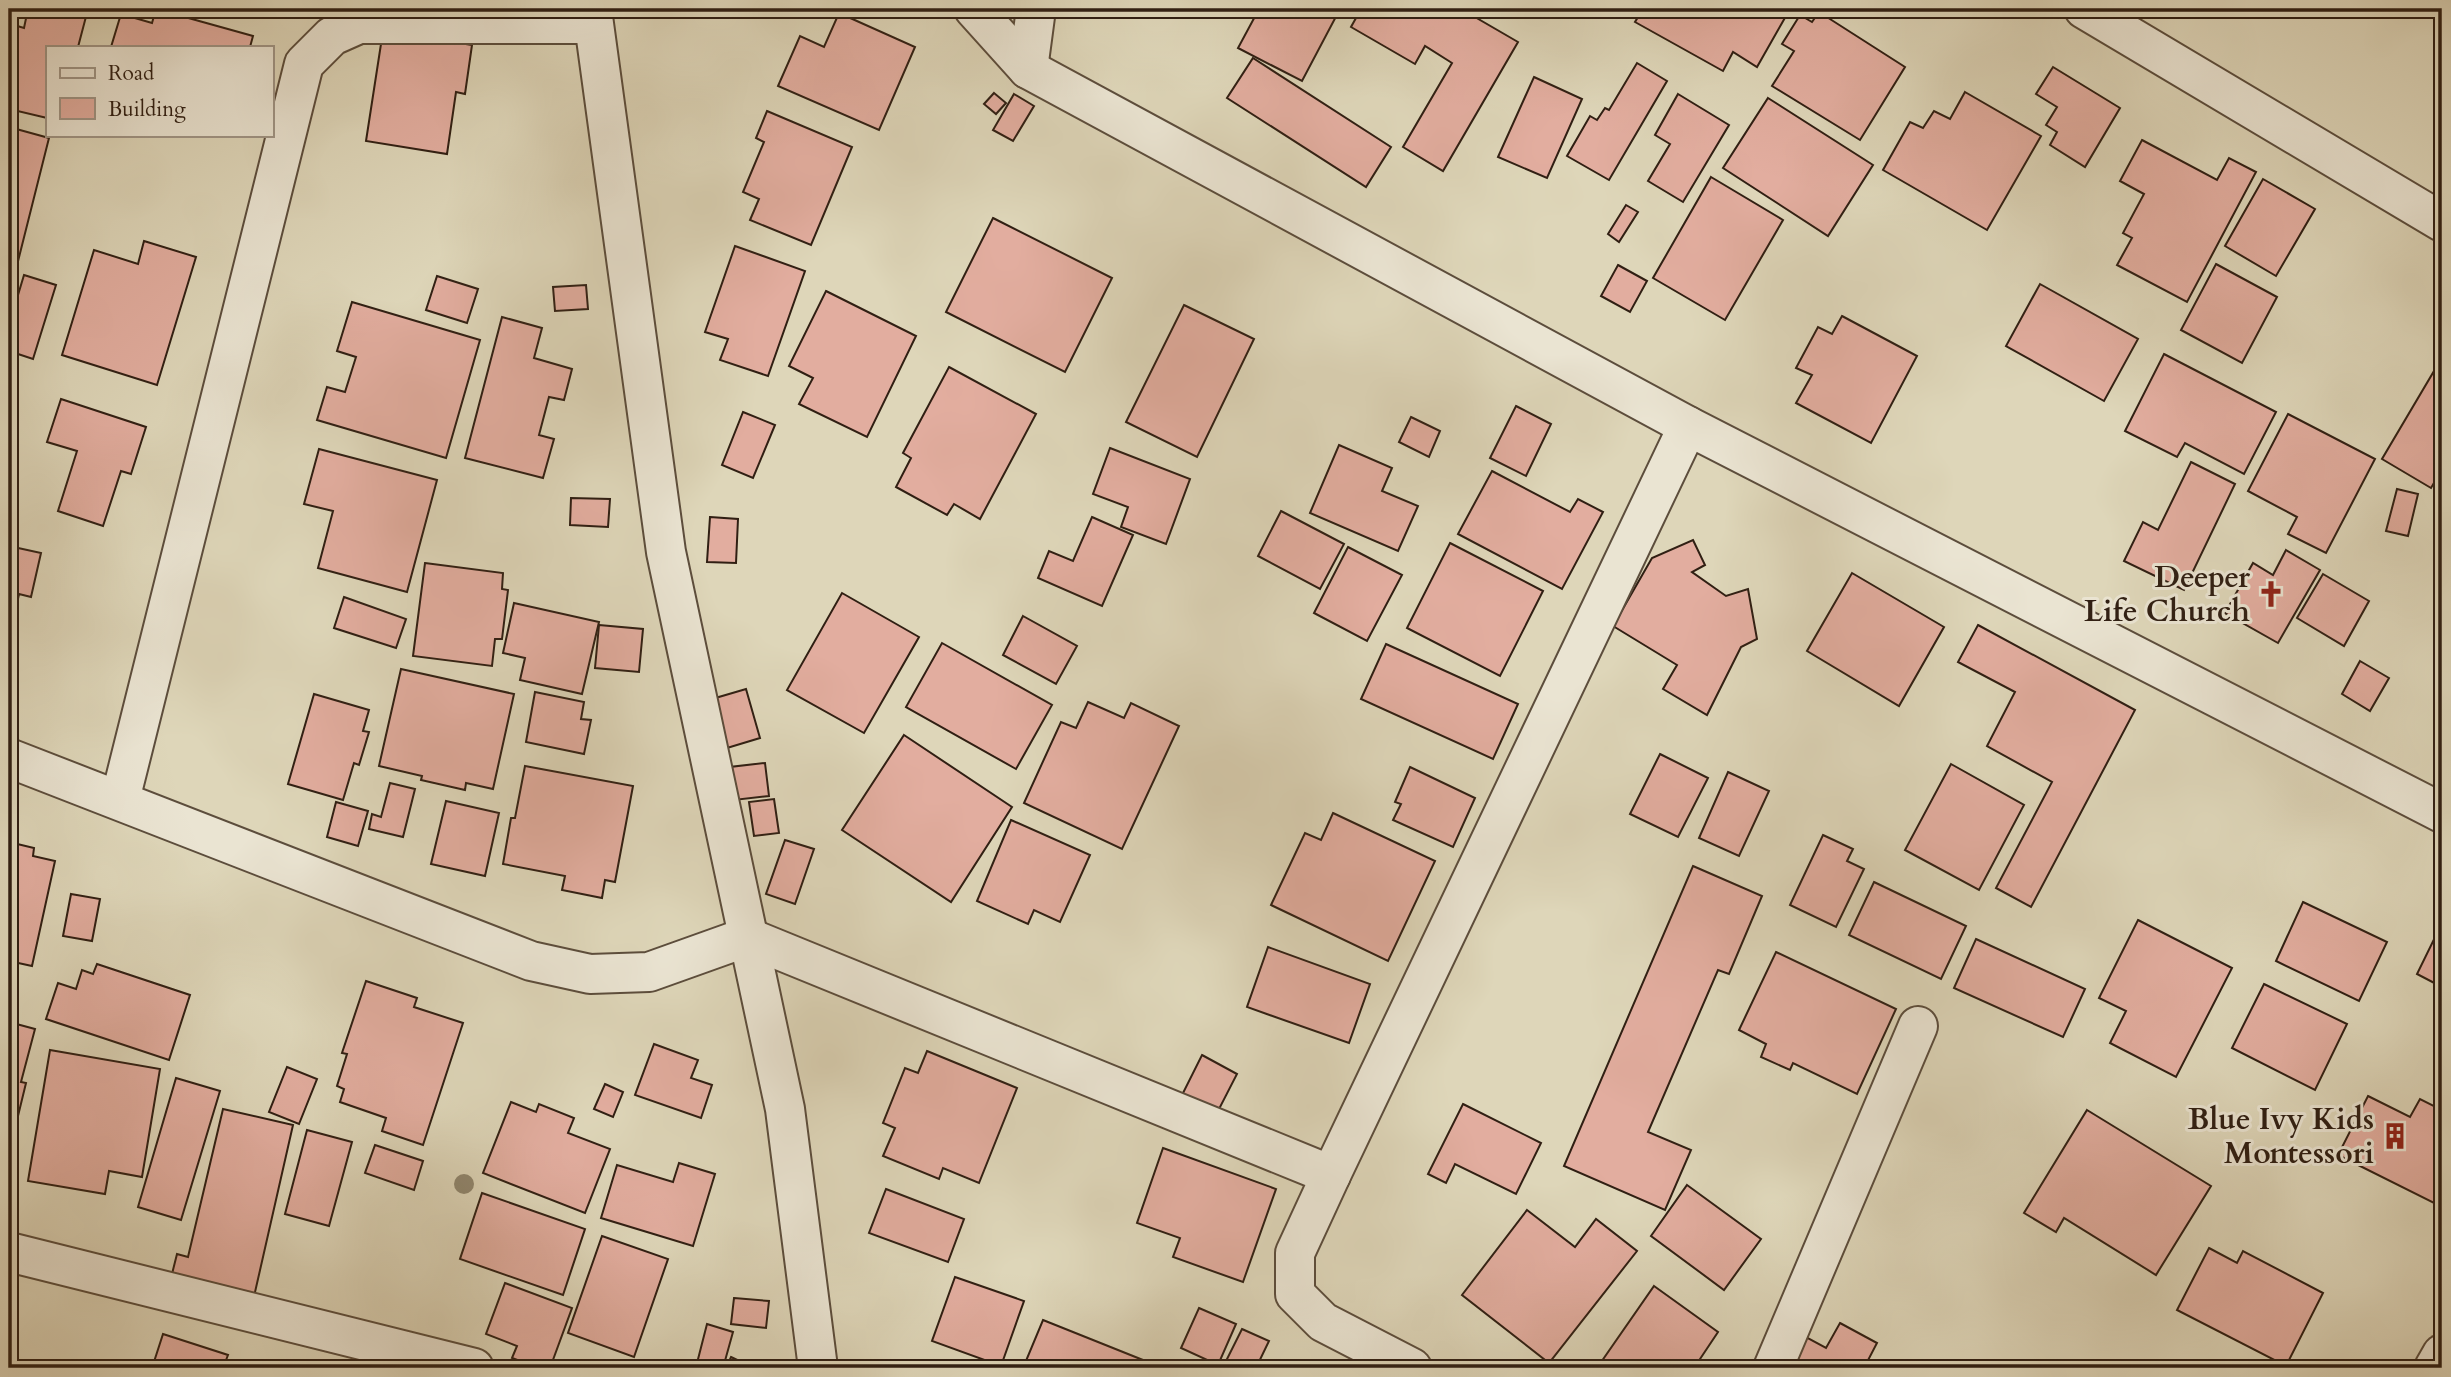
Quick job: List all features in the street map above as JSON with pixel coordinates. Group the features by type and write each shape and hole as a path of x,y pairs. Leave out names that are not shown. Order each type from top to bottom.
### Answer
{"street":[{"path":"974,9 1028,69 1688,426 2442,813"},
{"path":"1028,69 1036,9"},
{"path":"2084,9 2442,222"},
{"path":"120,800 304,64 332,36 359,24 593,17 666,552 785,1109 818,1368"},
{"path":"1412,1368 1324,1322 1296,1294 1295,1253 1688,426"},
{"path":"9,758 531,961 590,974 649,972 747,937 1331,1175"},
{"path":"1773,1368 1918,1026"},
{"path":"9,1252 474,1368"},
{"path":"2434,1368 2442,1354"}],"building":[{"path":"28,9 88,9 78,46 46,46 46,118 9,109 9,47 14,25 24,28"},
{"path":"156,9 253,36 250,46 111,46 121,14 152,23"},
{"path":"1259,9 1340,9 1302,81 1238,48"},
{"path":"1361,9 1461,9 1518,42 1443,171 1403,147 1452,63 1425,46 1415,64 1351,27"},
{"path":"1643,9 1790,9 1757,67 1733,52 1723,71 1635,22"},
{"path":"1819,12 1905,67 1860,140 1772,86 1794,51 1782,44 1800,15 1812,22"},
{"path":"839,13 915,47 879,130 778,86 800,36 824,47"},
{"path":"383,31 472,45 465,94 456,92 447,154 366,141"},
{"path":"1253,58 1391,147 1366,187 1227,98"},
{"path":"1637,63 1667,81 1609,180 1567,156 1590,116 1597,120 1605,108 1609,110"},
{"path":"2053,67 2120,108 2085,167 2050,145 2057,132 2046,125 2057,107 2036,94"},
{"path":"1534,77 1582,99 1547,178 1498,157"},
{"path":"1965,92 2041,136 1987,230 1883,170 1910,122 1923,128 1934,111 1950,119"},
{"path":"994,93 1006,103 996,114 984,104"},
{"path":"1014,94 1034,106 1013,141 993,130"},
{"path":"1678,94 1729,125 1683,202 1648,181 1670,144 1655,135"},
{"path":"1768,98 1873,165 1828,236 1723,168"},
{"path":"767,111 852,147 811,245 750,220 759,199 743,192 764,142 756,138"},
{"path":"9,127 49,138 9,297"},
{"path":"2142,140 2217,180 2229,158 2256,172 2187,302 2117,265 2132,238 2123,233 2144,194 2120,181"},
{"path":"1711,177 1783,220 1725,320 1653,278"},
{"path":"2263,179 2315,209 2276,276 2225,246"},
{"path":"1626,205 1638,212 1619,242 1608,234"},
{"path":"993,218 1112,278 1065,372 946,312"},
{"path":"144,241 196,257 157,385 62,355 94,250 138,264"},
{"path":"735,246 805,271 768,376 720,360 728,339 705,332"},
{"path":"2216,264 2277,297 2242,363 2181,330"},
{"path":"1618,265 1647,281 1630,312 1601,296"},
{"path":"24,275 56,285 33,359 9,351 14,335 9,333 9,325"},
{"path":"437,276 478,289 467,323 426,310"},
{"path":"2040,284 2138,339 2104,401 2006,346"},
{"path":"586,285 588,309 555,311 553,287"},
{"path":"826,291 916,336 867,437 799,404 813,378 789,366"},
{"path":"352,302 480,340 446,458 317,420 327,387 345,392 356,357 337,351"},
{"path":"1184,305 1254,339 1197,457 1126,422"},
{"path":"1842,316 1917,356 1871,443 1796,403 1812,375 1796,368 1818,327 1832,334"},
{"path":"502,317 542,328 534,358 572,369 564,400 549,397 539,435 554,439 543,478 465,458"},
{"path":"2164,354 2276,412 2244,474 2185,443 2177,457 2125,431"},
{"path":"2437,366 2442,369 2442,469 2431,488 2382,459"},
{"path":"949,367 1036,414 980,519 954,504 947,515 896,487 911,458 903,453"},
{"path":"61,399 146,427 131,474 121,471 103,526 58,511 77,451 47,442"},
{"path":"1516,406 1551,424 1526,476 1490,458"},
{"path":"743,412 775,425 753,478 722,465"},
{"path":"2288,414 2375,459 2326,553 2288,534 2297,517 2248,491"},
{"path":"1411,417 1440,431 1429,457 1399,442"},
{"path":"1339,445 1392,468 1382,491 1418,506 1398,551 1310,513"},
{"path":"1110,448 1190,479 1166,544 1121,527 1128,507 1093,494"},
{"path":"319,449 437,480 407,592 318,568 333,511 304,504"},
{"path":"2191,462 2235,484 2184,590 2124,561 2143,522 2158,530"},
{"path":"1492,471 1570,512 1578,499 1603,512 1562,589 1458,534"},
{"path":"2397,489 2418,494 2408,536 2386,531"},
{"path":"571,498 610,499 608,527 570,525"},
{"path":"1281,511 1344,544 1320,589 1258,556"},
{"path":"710,517 738,519 736,563 707,562"},
{"path":"1092,517 1133,535 1102,606 1038,578 1049,551 1073,561"},
{"path":"1693,540 1705,565 1692,572 1726,596 1748,589 1757,639 1741,647 1707,715 1663,689 1677,665 1613,626 1652,558"},
{"path":"1450,543 1543,591 1500,676 1407,628"},
{"path":"9,546 41,553 31,597 19,594 9,642"},
{"path":"1348,547 1402,575 1367,641 1314,613"},
{"name":"Deeper Life Church","path":"2286,550 2320,570 2278,643 2225,613 2253,563 2273,575"},
{"path":"425,563 503,573 502,589 508,590 502,639 495,639 492,666 413,656"},
{"path":"1852,573 1944,627 1899,706 1807,651"},
{"path":"2323,574 2369,601 2344,646 2297,618"},
{"path":"842,593 919,637 864,733 787,690"},
{"path":"344,597 406,619 396,648 334,628"},
{"path":"514,603 599,622 582,694 520,680 525,658 503,653"},
{"path":"1023,616 1077,646 1056,684 1003,655"},
{"path":"599,625 643,629 639,672 595,668"},
{"path":"1978,625 2135,710 2031,907 1996,888 2052,782 1987,746 2015,692 1958,662"},
{"path":"942,643 1052,705 1016,769 906,707"},
{"path":"1386,644 1518,704 1493,759 1361,699"},
{"path":"2360,661 2389,678 2370,711 2342,694"},
{"path":"401,669 514,694 493,789 466,783 465,790 421,780 422,776 379,766"},
{"path":"746,689 760,738 727,748 712,699"},
{"path":"535,692 584,702 581,719 591,720 584,754 526,742"},
{"path":"314,694 369,710 363,731 369,732 359,765 354,763 343,800 288,784"},
{"path":"1088,702 1124,718 1131,703 1179,726 1122,849 1024,803 1061,722 1076,728"},
{"path":"904,735 1012,807 951,902 842,830"},
{"path":"1660,754 1708,778 1678,837 1630,814"},
{"path":"765,763 769,796 734,800 730,767"},
{"path":"1951,764 2024,805 1979,890 1905,850"},
{"path":"525,766 633,786 615,882 605,880 602,898 562,890 565,876 503,864 511,818 515,818"},
{"path":"1410,767 1475,798 1453,847 1393,820 1401,804 1395,802"},
{"path":"1728,772 1769,791 1739,856 1699,838"},
{"path":"390,783 415,789 403,837 369,829 372,814 381,817"},
{"path":"774,799 779,833 754,836 749,802"},
{"path":"446,801 499,813 485,876 431,864"},
{"path":"336,802 368,811 358,846 327,837"},
{"path":"1333,813 1435,861 1388,961 1271,905 1305,833 1321,840"},
{"path":"1011,820 1090,855 1060,922 1034,910 1028,924 977,901"},
{"path":"1823,835 1853,849 1847,861 1864,869 1836,927 1790,905"},
{"path":"785,840 814,849 795,904 766,894"},
{"path":"9,842 34,848 33,856 55,861 32,966 9,961"},
{"path":"1693,866 1762,896 1729,974 1718,970 1648,1132 1691,1150 1665,1210 1564,1166"},
{"path":"1874,882 1966,926 1941,979 1849,935"},
{"path":"71,894 100,899 92,941 63,936"},
{"path":"2303,902 2387,942 2359,1001 2276,961"},
{"path":"2138,920 2232,968 2176,1077 2110,1043 2126,1011 2099,998"},
{"path":"2442,923 2442,987 2417,974"},
{"path":"1976,939 2085,989 2063,1037 1954,988"},
{"path":"1268,947 1370,984 1349,1043 1247,1007"},
{"path":"1776,952 1896,1009 1857,1094 1793,1063 1790,1070 1761,1057 1766,1044 1739,1030"},
{"path":"97,964 190,995 169,1060 46,1019 58,983 76,989 82,970 93,974"},
{"path":"366,981 417,998 414,1007 463,1023 423,1145 382,1131 386,1118 340,1102 344,1089 337,1086 347,1054 342,1053"},
{"path":"2264,984 2347,1024 2315,1090 2232,1048"},
{"path":"9,1022 35,1029 21,1082 26,1083 18,1116 9,1113"},
{"path":"654,1044 698,1060 691,1078 712,1085 701,1118 635,1095"},
{"path":"50,1050 160,1069 142,1177 109,1171 105,1194 28,1181"},
{"path":"927,1051 1017,1088 979,1183 943,1168 939,1179 883,1156 895,1128 883,1123 905,1068 918,1073"},
{"path":"1202,1055 1237,1074 1217,1113 1182,1095"},
{"path":"287,1067 317,1079 299,1124 269,1112"},
{"path":"176,1078 220,1091 181,1220 138,1207"},
{"path":"605,1084 623,1092 613,1117 594,1109"},
{"name":"Blue Ivy Kids Montessori","path":"2368,1096 2410,1117 2420,1099 2442,1110 2442,1187 2434,1203 2338,1155"},
{"path":"511,1102 536,1112 539,1104 574,1118 568,1133 610,1149 585,1213 483,1173"},
{"path":"1463,1104 1541,1143 1516,1194 1455,1164 1446,1183 1428,1174"},
{"path":"223,1109 293,1125 253,1301 170,1282 177,1254 188,1257"},
{"path":"2087,1110 2211,1186 2156,1275 2064,1218 2056,1232 2024,1213"},
{"path":"307,1130 352,1142 329,1226 285,1214"},
{"path":"375,1145 423,1161 414,1190 365,1173"},
{"path":"1163,1148 1276,1189 1243,1282 1173,1257 1180,1238 1137,1223"},
{"path":"679,1163 715,1174 693,1246 601,1218 617,1165 673,1182"},
{"path":"1687,1185 1761,1239 1724,1290 1651,1236"},
{"path":"886,1189 964,1219 948,1262 869,1233"},
{"path":"482,1193 585,1229 563,1295 460,1259"},
{"path":"1527,1210 1575,1247 1596,1219 1637,1251 1549,1363 1462,1295"},
{"path":"602,1236 668,1259 634,1357 568,1333"},
{"path":"2209,1248 2237,1263 2243,1251 2323,1293 2286,1366 2177,1310"},
{"path":"955,1277 1024,1301 1001,1366 932,1341"},
{"path":"505,1283 572,1308 550,1368 539,1368 512,1358 517,1346 486,1334"},
{"path":"1654,1286 1718,1332 1694,1368 1597,1368"},
{"path":"734,1298 769,1301 766,1328 731,1324"},
{"path":"1199,1308 1236,1324 1218,1365 1181,1348"},
{"path":"1043,1320 1163,1368 1023,1368"},
{"path":"1840,1323 1877,1343 1864,1368 1789,1368 1806,1337 1826,1348"},
{"path":"707,1324 733,1332 723,1368 696,1367"},
{"path":"1242,1329 1269,1341 1256,1368 1225,1368 1223,1367"},
{"path":"163,1334 228,1355 223,1368 152,1368"},
{"path":"731,1357 754,1368 726,1368"},
{"path":"956,1364 956,1368 892,1368 892,1365"}],"place":[{"name":"Deeper Life Church","path":"2271,594"},
{"name":"Blue Ivy Kids Montessori","path":"2395,1136"}]}
